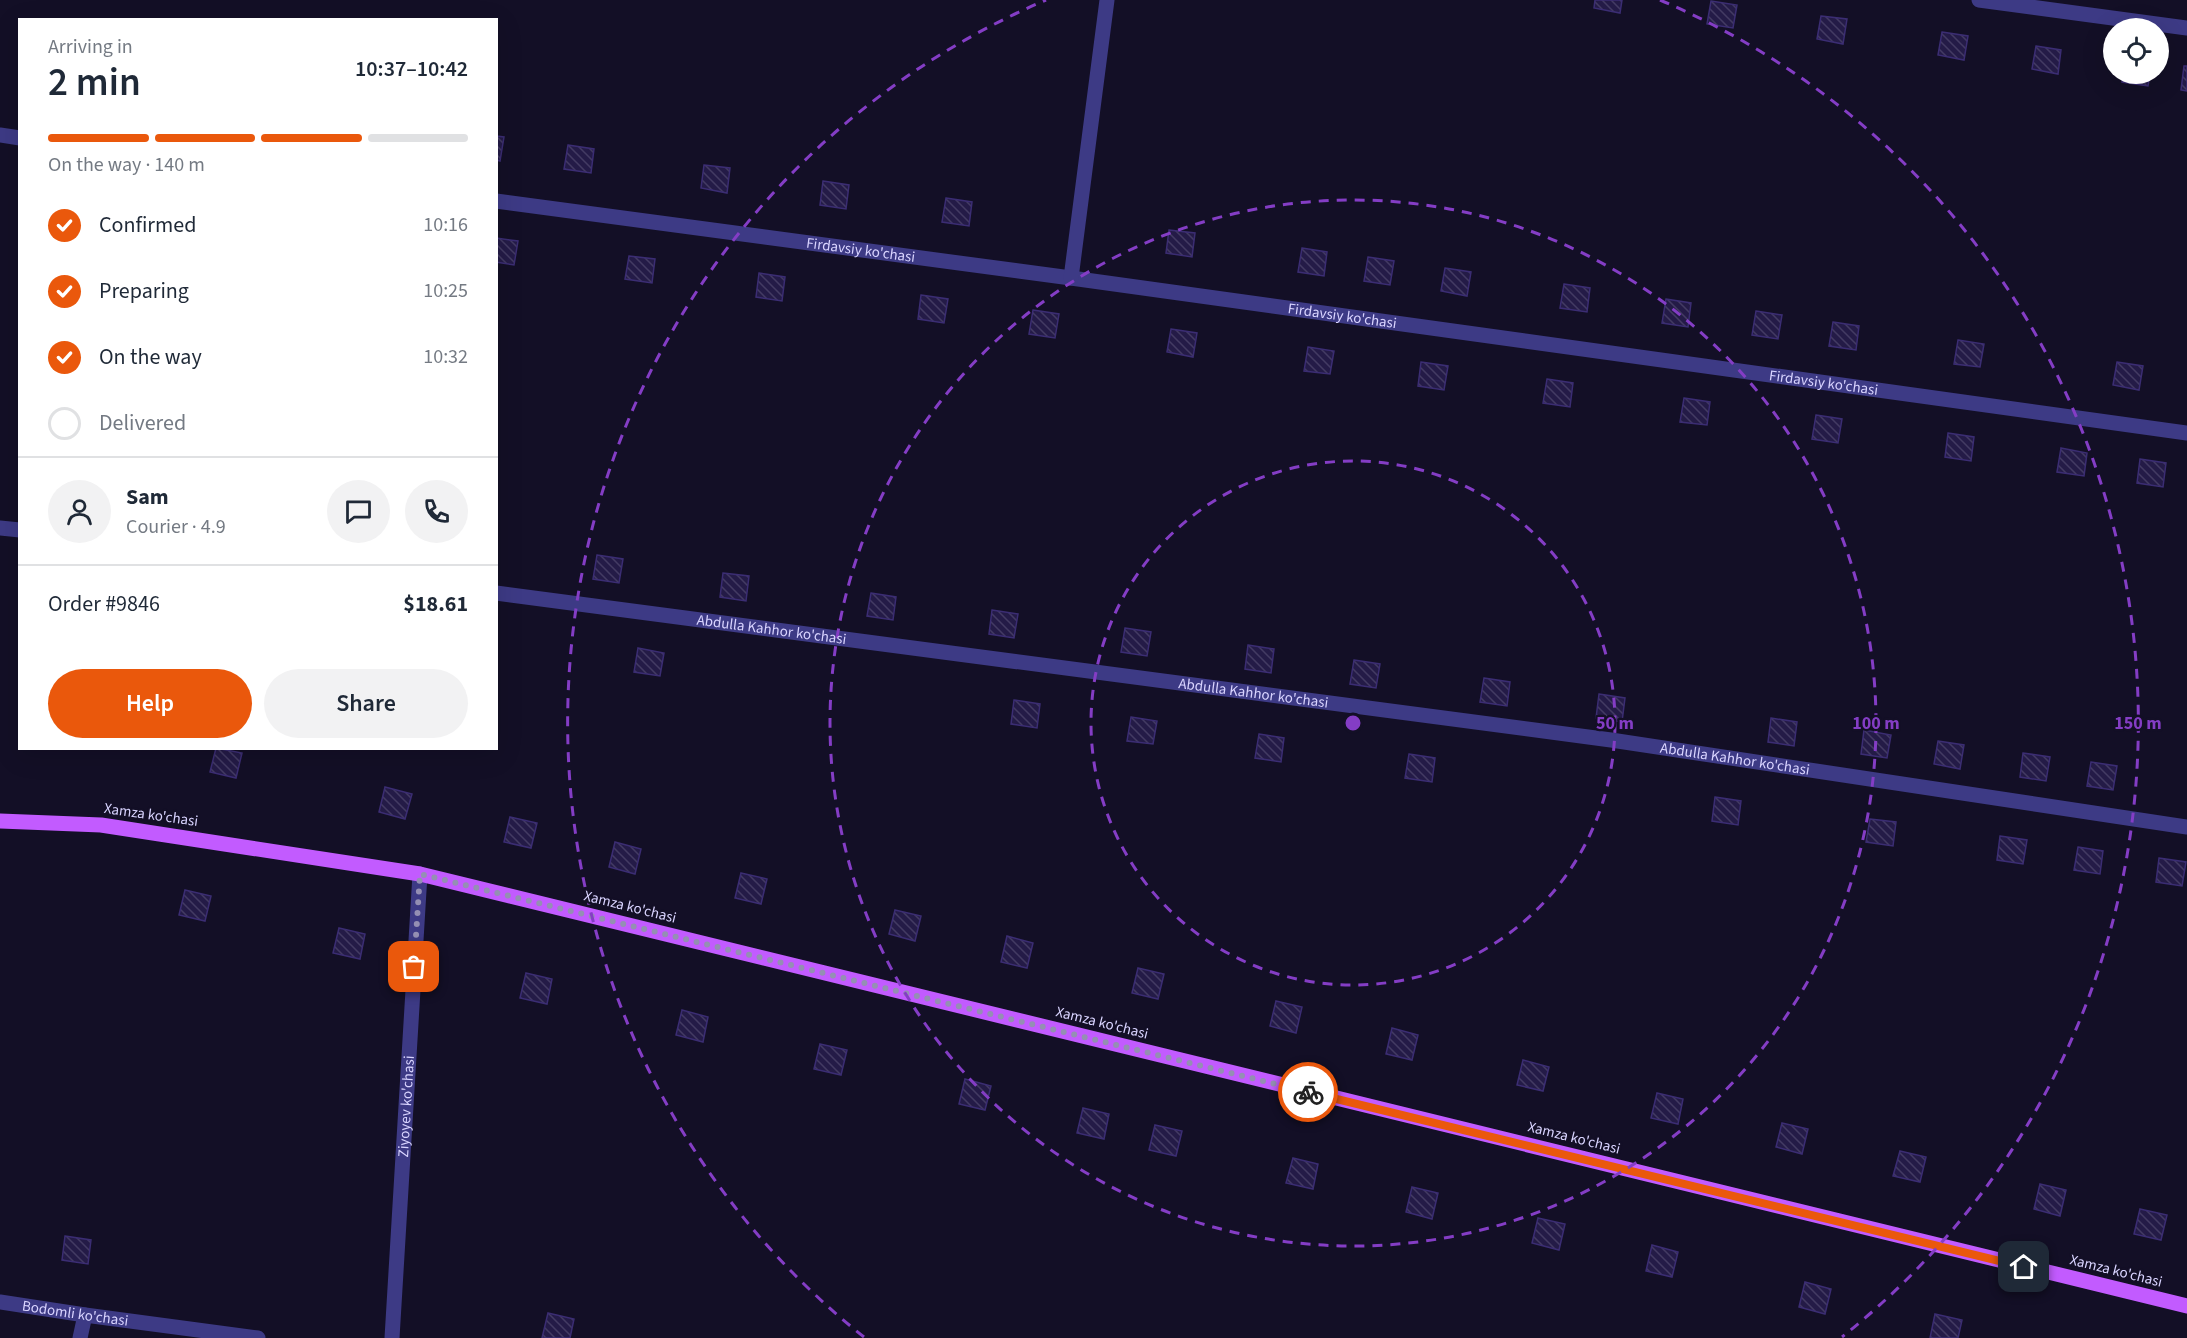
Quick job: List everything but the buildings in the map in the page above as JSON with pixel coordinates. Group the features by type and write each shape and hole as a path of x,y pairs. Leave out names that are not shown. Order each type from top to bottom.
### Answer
{"main road":[{"name":"Xamza ko'chasi","path":"0,821 101,825 420,874 2187,1306"}],"street":[{"path":"1071,278 1107,0"},
{"path":"1979,0 2187,28"},
{"path":"0,135 18,138"},
{"name":"Firdavsiy ko'chasi","path":"498,201 1071,278 2187,433"},
{"path":"0,528 18,530"},
{"name":"Abdulla Kahhor ko'chasi","path":"498,593 1599,739 2186,822"},
{"name":"Ziyoyev ko'chasi","path":"392,1338 420,874"},
{"name":"Bodomli ko'chasi","path":"0,1302 85,1316 258,1338"},
{"path":"80,1338 85,1316"}],"way so far":[{"path":"414,967 420,874 1308,1092"}],"route":[{"path":"1308,1092 2024,1267"}]}
